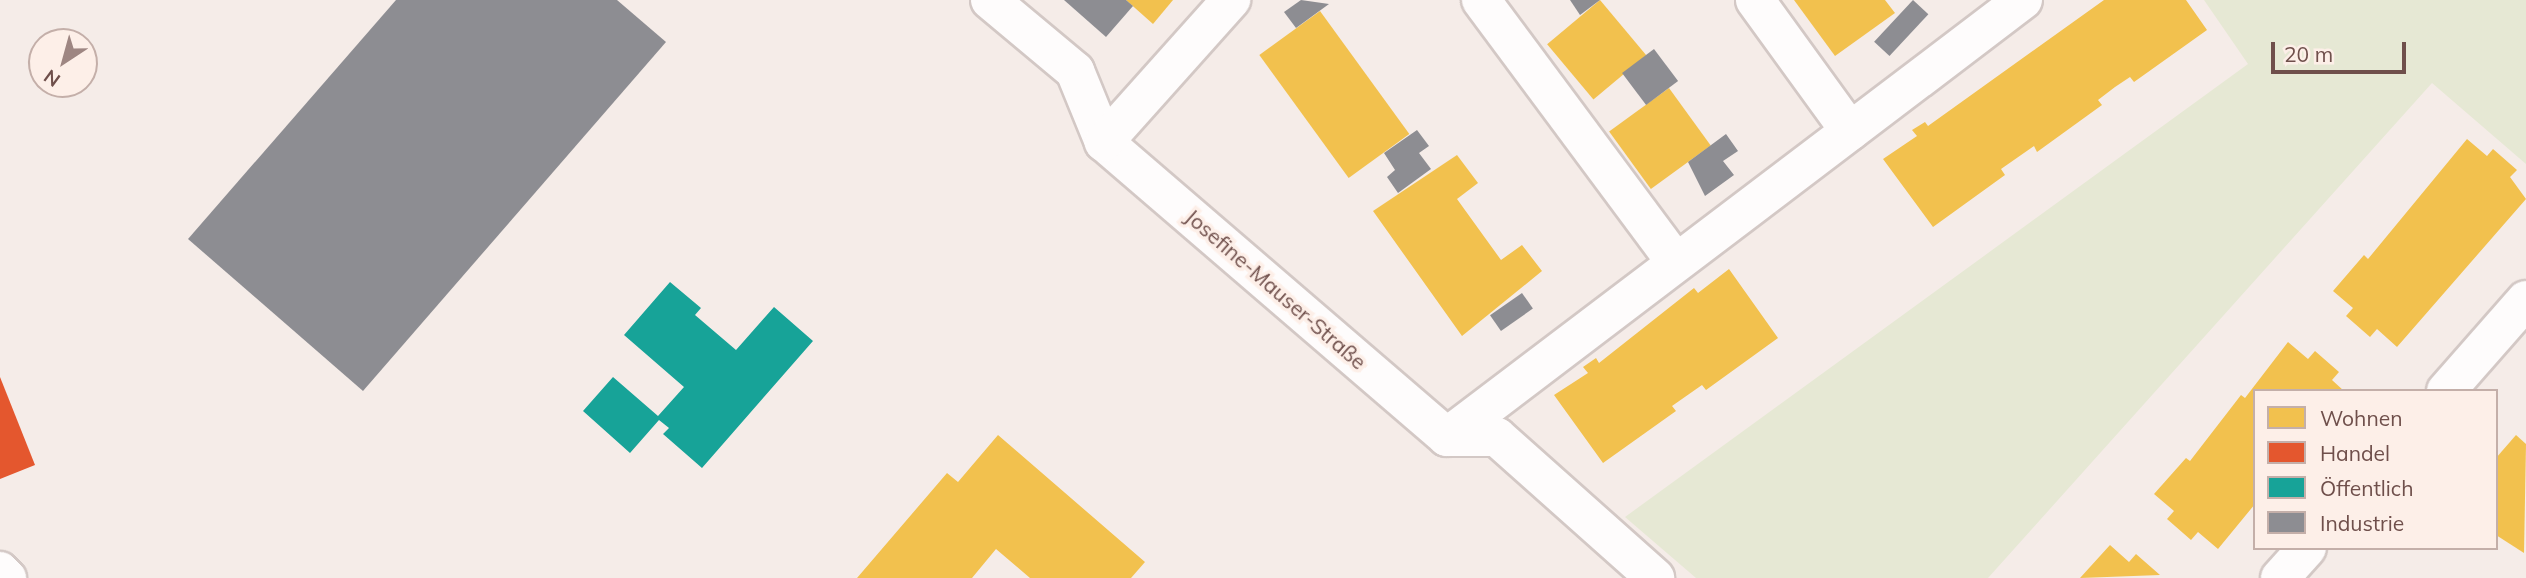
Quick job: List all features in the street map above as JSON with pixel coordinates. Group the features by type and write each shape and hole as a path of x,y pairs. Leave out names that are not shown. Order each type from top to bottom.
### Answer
{"street":[{"name":"Josefine-Mauser-Straße","path":"990,0 1075,71 1104,142 1447,437"},
{"path":"1104,142 1231,0"},
{"path":"1481,0 1675,261"},
{"path":"1755,0 1850,131"},
{"path":"1447,437 1675,261 2023,0"},
{"path":"2448,389 2526,300"},
{"path":"1447,437 1497,437 1655,578"},
{"path":"2280,578 2305,550"},
{"path":"0,571 7,578"}],"green space":[{"path":"2204,0 2526,0 2526,164 2432,83 1988,578 1696,578 1625,517 2248,64"}],"building: Wohnen":[{"path":"1126,0 1173,0 1153,24"},
{"path":"1600,0 1646,55 1593,100 1547,44"},
{"path":"1794,0 1885,0 1895,13 1835,56"},
{"path":"2104,0 2186,0 2207,30 2134,82 2130,77 2115,87 2098,100 2102,105 2037,152 2034,146 2001,169 2005,175 1933,227 1883,159 1917,136 1912,130 1925,122 1928,126"},
{"path":"1320,11 1409,134 1349,178 1259,55"},
{"path":"1669,88 1711,145 1651,189 1609,131"},
{"path":"2467,139 2487,156 2493,149 2517,170 2510,177 2526,199 2397,347 2377,329 2370,337 2346,316 2353,308 2333,291 2364,255 2368,259"},
{"path":"1457,155 1478,183 1457,199 1501,260 1522,245 1542,271 1462,336 1373,211"},
{"path":"1729,269 1778,338 1706,390 1702,385 1672,406 1676,411 1603,463 1554,395 1588,373 1583,367 1596,358 1599,363 1694,288 1698,293"},
{"path":"2288,342 2308,359 2315,351 2339,372 2332,380 2342,389 2253,389 2253,506 2218,549 2198,532 2191,540 2167,519 2174,511 2154,494 2186,458 2190,461 2241,395 2245,398"},
{"path":"998,435 1145,562 1131,578 1030,578 996,549 972,578 857,578 947,473 958,482"},
{"path":"2516,435 2526,444 2524,553 2498,536 2498,456"},
{"path":"2110,545 2129,562 2136,554 2160,575 2080,578"}],"building: Handel":[{"path":"0,377 35,465 0,479"}],"building: Öffentlich":[{"path":"670,282 701,308 695,315 736,350 774,307 813,341 702,468 663,434 669,428 659,420 630,453 583,411 613,377 658,416 684,387 624,335"}],"building: Industrie":[{"path":"396,0 617,0 666,42 363,391 188,239"},
{"path":"1064,0 1126,0 1133,6 1106,37"},
{"path":"1301,0 1329,4 1296,28 1284,12"},
{"path":"1570,0 1600,0 1580,15"},
{"path":"1913,0 1928,14 1889,56 1874,42"},
{"path":"1654,49 1678,81 1646,105 1622,73"},
{"path":"1417,130 1429,146 1419,153 1431,169 1398,193 1387,177 1395,170 1384,153"},
{"path":"1726,134 1738,151 1723,161 1734,175 1705,196 1688,162"},
{"path":"1522,293 1533,309 1501,331 1490,315"}]}
